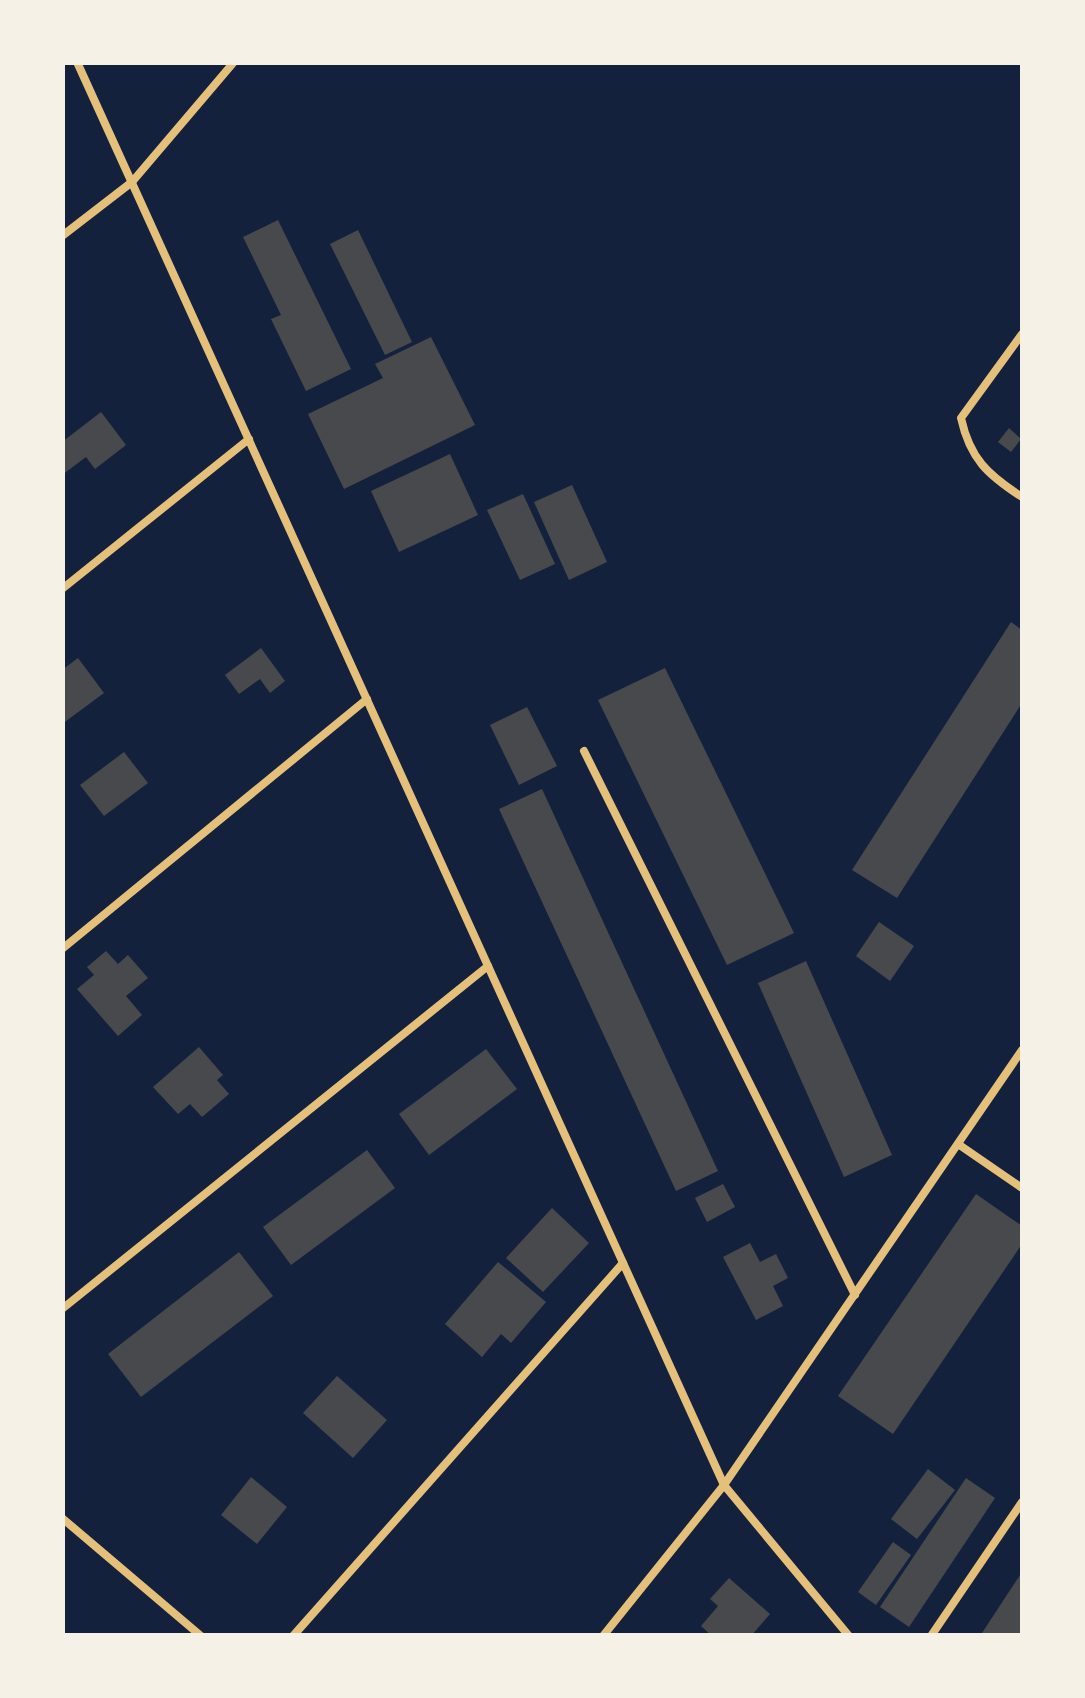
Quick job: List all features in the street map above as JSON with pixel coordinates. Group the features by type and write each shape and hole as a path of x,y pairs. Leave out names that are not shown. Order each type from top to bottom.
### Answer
{"lane":[{"path":"77,62 724,1485 849,1636"},
{"path":"62,236 132,182 234,62"},
{"path":"1022,334 961,418 967,445 982,467 1022,498"},
{"path":"62,589 249,439"},
{"path":"62,949 367,699"},
{"path":"584,751 855,1295"},
{"path":"62,1309 488,966"},
{"path":"602,1636 724,1485 1022,1050"},
{"path":"958,1144 1022,1188"},
{"path":"293,1636 623,1262"},
{"path":"931,1636 1022,1502"},
{"path":"62,1518 201,1636"}],"building":[{"path":"278,220 351,369 306,391 271,319 281,315 243,237"},
{"path":"358,230 412,342 385,355 330,244"},
{"path":"431,337 475,425 344,489 308,414 383,378 375,364"},
{"path":"101,412 126,445 95,469 86,457 62,475 62,442"},
{"path":"1009,428 1021,439 1011,452 998,442"},
{"path":"450,454 478,515 399,552 371,491"},
{"path":"572,485 607,562 569,580 534,502"},
{"path":"523,494 555,564 520,580 487,510"},
{"path":"1011,622 1022,630 1022,703 897,898 852,870"},
{"path":"261,648 285,681 270,693 260,679 239,694 225,675"},
{"path":"78,658 104,693 62,724 62,670"},
{"path":"665,668 794,933 727,965 598,700"},
{"path":"527,707 557,766 519,785 490,725"},
{"path":"124,752 148,783 104,816 80,785"},
{"path":"542,789 718,1171 676,1191 499,809"},
{"path":"879,922 914,946 890,981 856,956"},
{"path":"106,951 118,964 128,955 148,978 126,996 142,1015 118,1036 77,989 94,975 87,967"},
{"path":"806,961 892,1155 844,1177 758,983"},
{"path":"199,1047 223,1075 217,1080 229,1094 202,1117 190,1104 178,1114 153,1087"},
{"path":"486,1049 517,1089 429,1155 399,1114"},
{"path":"367,1150 395,1188 291,1265 263,1227"},
{"path":"723,1184 735,1207 707,1222 695,1198"},
{"path":"976,1194 1022,1226 1022,1244 893,1434 838,1396"},
{"path":"552,1208 589,1243 543,1292 506,1258"},
{"path":"750,1243 760,1262 776,1254 788,1278 773,1286 783,1306 756,1320 723,1257"},
{"path":"239,1252 273,1296 141,1397 108,1354"},
{"path":"498,1262 546,1302 511,1343 501,1334 482,1357 445,1324"},
{"path":"337,1376 387,1420 353,1458 303,1413"},
{"path":"928,1469 955,1490 917,1539 891,1519"},
{"path":"251,1477 287,1507 257,1544 221,1515"},
{"path":"966,1478 995,1498 909,1627 880,1607"},
{"path":"893,1542 911,1555 876,1605 858,1592"},
{"path":"1022,1572 1022,1636 980,1636"},
{"path":"729,1578 770,1614 751,1636 712,1636 701,1626 718,1606 710,1599"}]}
